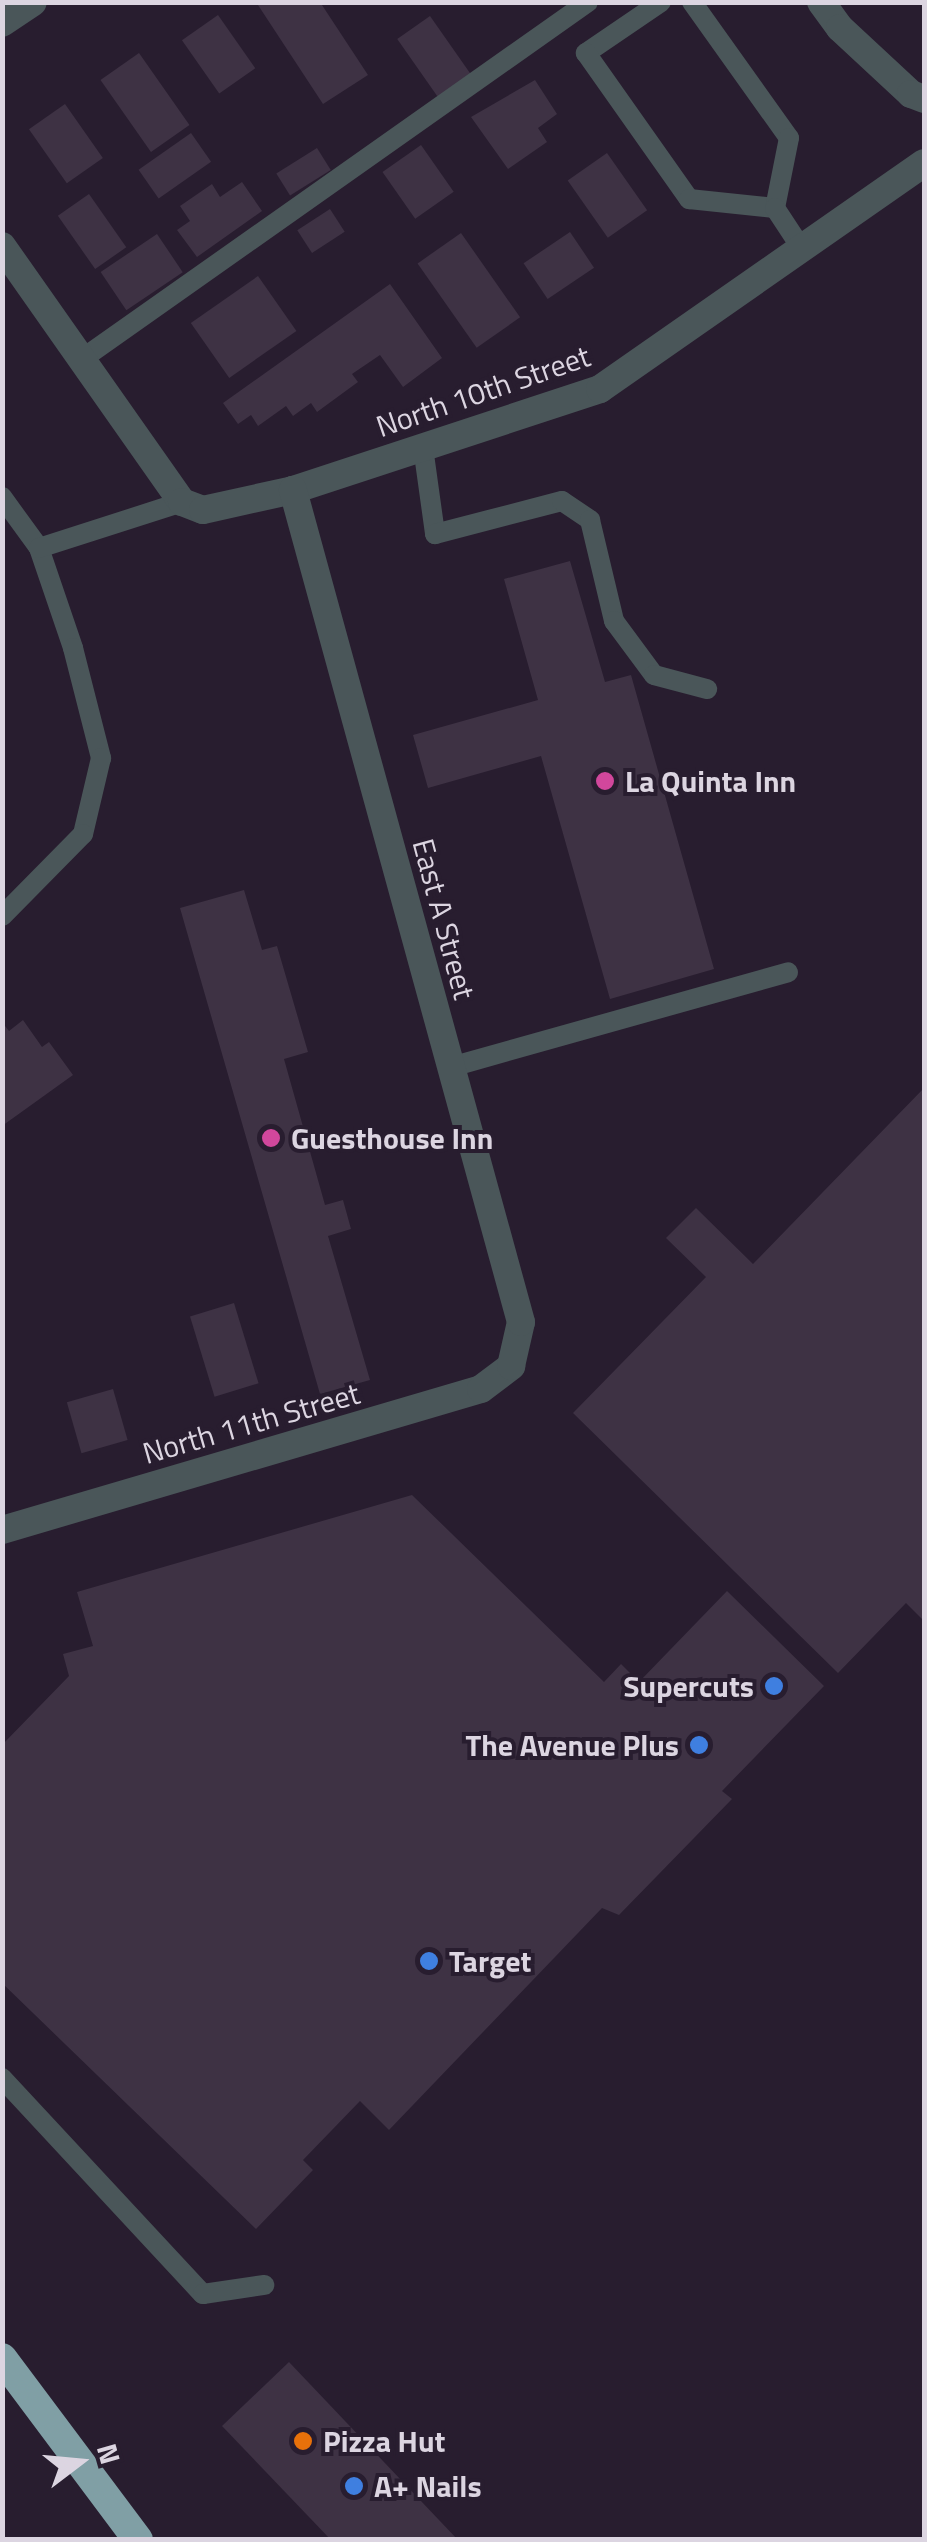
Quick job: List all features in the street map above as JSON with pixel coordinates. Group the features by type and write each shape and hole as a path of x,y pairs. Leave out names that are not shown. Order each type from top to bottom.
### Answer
{"highway":[{"path":"2,2358 138,2540"}],"street":[{"path":"2,23 33,2"},
{"path":"822,2 840,28 911,94 924,99"},
{"name":"North 10th Street","path":"182,502 203,510 293,490 600,389 924,162"},
{"path":"2,246 182,502"},
{"name":"East A Street","path":"293,490 520,1322 511,1366"},
{"name":"North 11th Street","path":"2,1530 481,1389 511,1366"}],"lane":[{"path":"82,360 588,2"},
{"path":"661,2 586,53 689,199 775,208"},
{"path":"692,2 789,138 775,208 802,249"},
{"path":"423,447 435,534 562,501 590,520 614,622 654,675 707,689"},
{"path":"2,497 40,548 73,648 101,758 83,834 2,916"},
{"path":"40,548 182,502"},
{"path":"451,1067 788,972"},
{"path":"2,2078 204,2294 264,2285"}],"building":[{"path":"256,2 320,2 368,75 323,104"},
{"path":"218,15 255,68 219,93 182,40"},
{"path":"430,16 472,76 439,99 397,39"},
{"path":"139,53 189,125 151,152 100,80"},
{"path":"535,80 557,114 538,128 547,142 508,169 471,117"},
{"path":"65,104 103,158 67,183 29,129"},
{"path":"191,133 211,162 159,198 139,170"},
{"path":"421,145 454,192 415,219 382,172"},
{"path":"317,148 331,170 290,195 276,173"},
{"path":"607,153 647,210 608,238 568,181"},
{"path":"242,182 262,211 197,257 177,230 190,221 180,206 212,184 220,197"},
{"path":"89,194 126,247 95,269 58,216"},
{"path":"330,209 345,232 312,253 297,230"},
{"path":"570,232 594,268 548,299 524,263"},
{"path":"461,233 520,317 477,348 418,263"},
{"path":"157,234 183,272 126,310 101,272"},
{"path":"258,276 296,331 229,378 191,323"},
{"path":"390,284 442,358 403,387 380,355 352,374 358,382 317,412 311,403 293,416 286,406 258,426 251,415 238,424 223,403"},
{"name":"La Quinta Inn","path":"570,561 605,682 631,675 714,969 610,999 541,756 428,788 413,735 538,700 504,579"},
{"path":"244,890 262,950 277,946 308,1052 284,1059 325,1205 343,1200 351,1229 328,1236 370,1380 320,1394 180,908"},
{"path":"23,1020 42,1047 49,1042 73,1075 2,1126 2,1022 9,1031"},
{"path":"924,1088 924,1621 906,1603 838,1673 573,1413 706,1277 666,1238 696,1208 753,1264"},
{"path":"234,1303 259,1383 215,1397 190,1316"},
{"path":"113,1389 128,1440 81,1453 67,1402"},
{"path":"412,1495 604,1682 621,1664 639,1682 727,1591 824,1686 722,1791 732,1799 619,1915 602,1908 389,2130 360,2101 303,2160 313,2170 256,2229 2,1983 2,1745 69,1676 63,1654 93,1646 77,1592"},
{"path":"289,2362 458,2540 331,2540 222,2426"}],"place":[{"name":"La Quinta Inn","path":"605,781"},
{"name":"Guesthouse Inn","path":"271,1138"},
{"name":"Supercuts","path":"774,1686"},
{"name":"The Avenue Plus","path":"699,1745"},
{"name":"Target","path":"429,1961"},
{"name":"Pizza Hut","path":"303,2441"},
{"name":"A+ Nails","path":"354,2486"}]}
